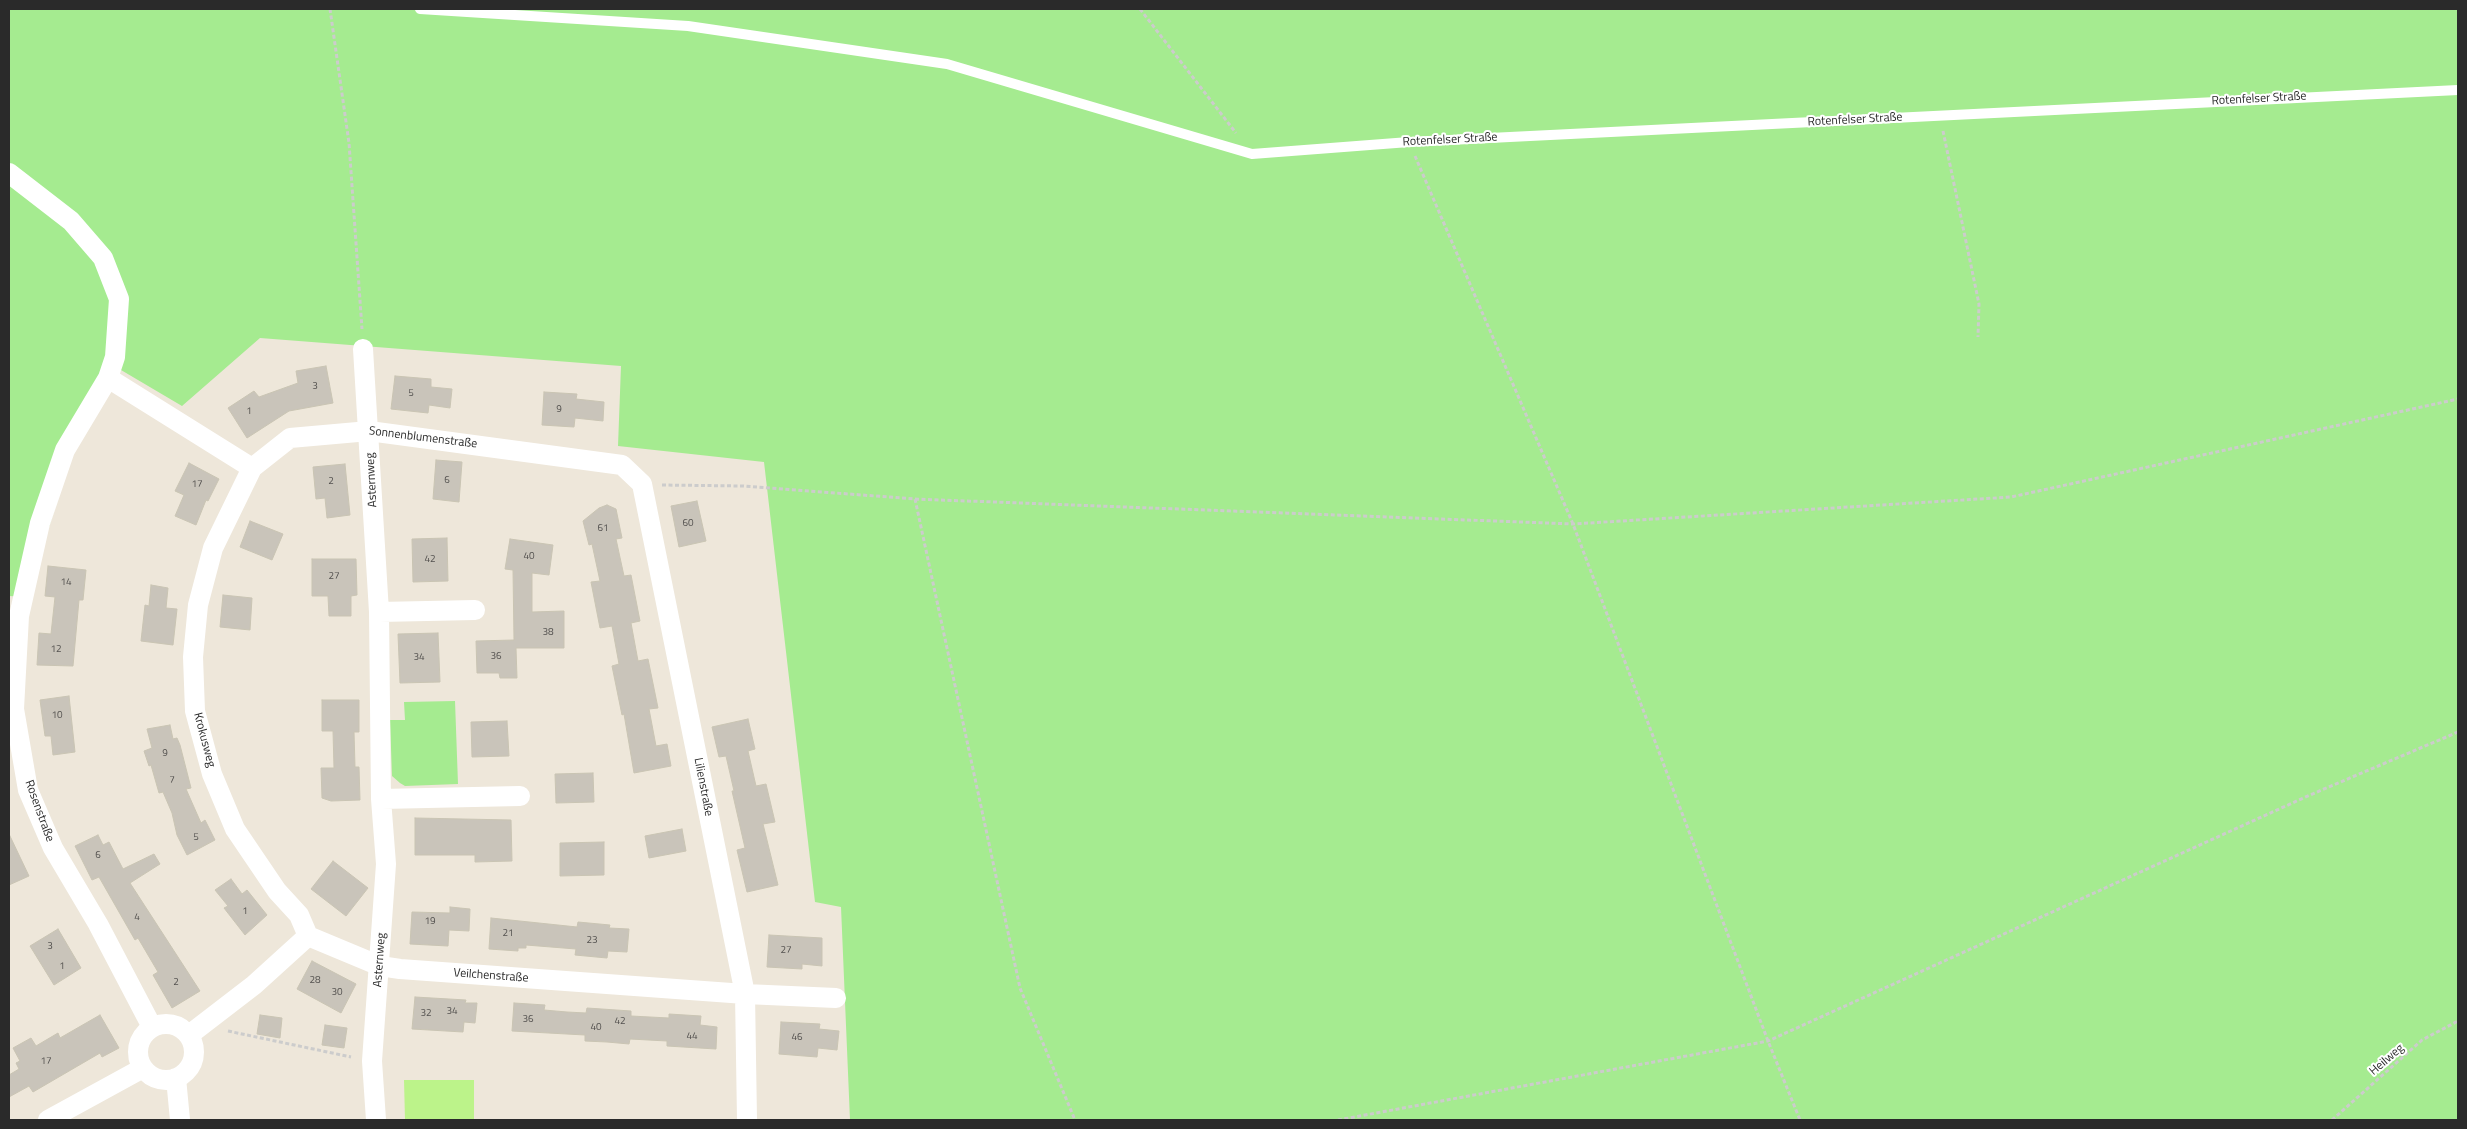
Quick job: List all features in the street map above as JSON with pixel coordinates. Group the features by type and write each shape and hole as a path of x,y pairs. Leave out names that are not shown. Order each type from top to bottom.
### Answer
{"street":[{"name":"Rosenstraße","path":"9,173 71,221 103,258 120,299 116,357 108,378 65,450 40,522 19,616 14,709 28,790 53,848 98,924 152,1027"},
{"name":"Asternweg","path":"363,349 379,612 381,799 386,864 372,1061 376,1120"},
{"path":"108,378 252,468"},
{"name":"Sonnenblumenstraße","path":"252,468 290,438 338,432 369,431 622,465 642,484"},
{"name":"Krokusweg","path":"252,468 213,548 198,605 193,657 195,711 212,774 235,829 277,892 299,915 308,936"},
{"name":"Lilienstraße","path":"642,484 745,994 747,1120"},
{"path":"379,612 475,610"},
{"path":"381,799 520,796"},
{"path":"197,1031 165,1024 152,1027 143,1035 138,1046 138,1057 143,1068 152,1076 164,1080 176,1078 190,1068 195,1052 197,1031 254,985 308,936"},
{"name":"Veilchenstraße","path":"308,936 380,966 745,994 836,998"},
{"path":"48,1120 118,1084 143,1068"},
{"path":"176,1078 180,1120"}],"lane":[{"path":"420,9 688,26 947,64 1252,154"},
{"name":"Rotenfelser Straße","path":"1252,154 1409,142 2458,90"}],"path":[{"path":"330,9 349,144 363,349"},
{"path":"1140,9 1252,154"},
{"path":"1940,115 1979,304 1978,337"},
{"path":"1409,142 1573,524 1768,1041 1800,1120"},
{"path":"642,484 743,486 915,499 1573,524 2011,497 2458,399"},
{"path":"915,499 1020,988 1075,1120"},
{"path":"1338,1120 1768,1041 2310,795 2458,732"},
{"name":"Heilweg","path":"2332,1120 2422,1040 2458,1021"},
{"path":"197,1031 372,1061"}],"green space":[{"path":"9,9 2458,9 2458,1120 850,1120 841,907 815,902 764,462 618,446 621,366 260,338 182,406 121,370 73,453 26,597 9,596"},
{"path":"455,701 458,784 405,786 400,783 392,776 390,720 405,720 404,702"},
{"path":"404,1080 474,1080 474,1120 405,1120"}],"building":[{"path":"326,366 333,403 289,411 247,438 228,408 254,391 259,397 298,383 296,371"},
{"path":"395,376 431,379 431,387 452,389 450,408 429,405 428,413 391,409"},
{"path":"544,392 577,394 576,399 604,402 603,421 575,418 574,427 542,425"},
{"path":"436,460 462,462 459,502 433,499"},
{"path":"189,463 219,479 208,501 206,500 196,525 175,516 184,495 175,491"},
{"path":"345,464 350,515 327,518 325,498 316,499 313,467"},
{"path":"697,501 706,541 679,547 671,506"},
{"path":"607,505 616,509 622,538 616,539 624,576 631,575 640,621 631,623 638,661 648,659 658,708 649,709 656,746 667,744 671,766 634,773 624,714 622,715 612,666 619,664 612,626 600,628 591,582 600,581 592,544 589,545 583,521 599,508"},
{"path":"250,521 283,534 272,560 240,547"},
{"path":"447,538 448,581 413,582 412,539"},
{"path":"510,539 553,545 549,575 532,573 532,612 564,611 564,648 516,648 517,678 500,678 499,673 477,673 476,641 514,640 513,570 505,569"},
{"path":"312,559 356,559 357,595 351,596 351,616 329,616 328,596 312,596"},
{"path":"48,566 86,570 83,600 79,600 73,666 37,665 39,633 51,634 55,597 45,596"},
{"path":"151,585 168,588 166,608 177,609 173,645 141,641 145,605 149,606"},
{"path":"223,595 252,598 250,630 220,627"},
{"path":"438,633 440,682 400,683 398,634"},
{"path":"69,696 75,752 53,755 51,736 45,736 40,700"},
{"path":"322,700 359,700 359,732 354,732 355,767 359,767 360,800 331,801 322,798 321,768 334,768 333,731 322,731"},
{"path":"748,719 755,749 748,751 756,786 766,784 775,822 763,824 778,885 747,892 737,850 745,848 732,791 734,791 726,756 719,757 712,727"},
{"path":"507,721 509,756 472,757 471,722"},
{"path":"170,725 173,739 177,738 180,745 191,788 186,789 201,823 205,820 215,840 187,855 177,835 172,813 163,792 159,793 151,765 149,766 144,751 152,748 147,729"},
{"path":"593,773 594,802 556,803 555,774"},
{"path":"415,818 511,820 512,861 475,862 475,855 415,855"},
{"path":"682,829 686,851 649,858 645,836"},
{"path":"9,834 29,876 9,885"},
{"path":"98,835 103,845 109,842 123,869 154,854 160,864 130,883 200,991 172,1008 153,975 158,972 138,938 135,940 99,877 92,880 75,846"},
{"path":"604,842 604,875 560,876 560,843"},
{"path":"333,861 368,888 346,916 311,889"},
{"path":"231,879 242,894 247,890 267,915 245,935 224,908 228,906 215,890"},
{"path":"450,907 470,909 469,931 449,930 448,946 410,944 412,912 450,913"},
{"path":"491,918 577,927 578,922 610,925 609,928 629,929 627,952 608,951 607,958 575,955 576,949 526,945 526,948 518,948 518,951 489,949"},
{"path":"58,929 81,968 54,985 30,946"},
{"path":"769,935 822,938 822,966 802,964 802,969 767,967"},
{"path":"312,961 356,984 341,1013 297,989"},
{"path":"415,997 466,1000 465,1003 477,1003 475,1023 464,1022 463,1032 412,1029"},
{"path":"514,1003 545,1005 544,1010 567,1012 586,1013 587,1008 631,1011 631,1016 669,1018 669,1014 701,1016 700,1025 717,1027 716,1049 667,1046 667,1041 630,1039 629,1044 585,1041 585,1035 512,1031"},
{"path":"100,1015 119,1048 102,1057 100,1053 33,1092 29,1086 9,1097 9,1075 19,1069 16,1063 20,1061 13,1048 31,1038 36,1046 58,1033 60,1038"},
{"path":"260,1015 282,1018 280,1038 257,1034"},
{"path":"781,1022 820,1024 819,1029 839,1031 837,1050 818,1048 817,1057 779,1054"},
{"path":"325,1025 347,1028 344,1048 322,1045"}]}
